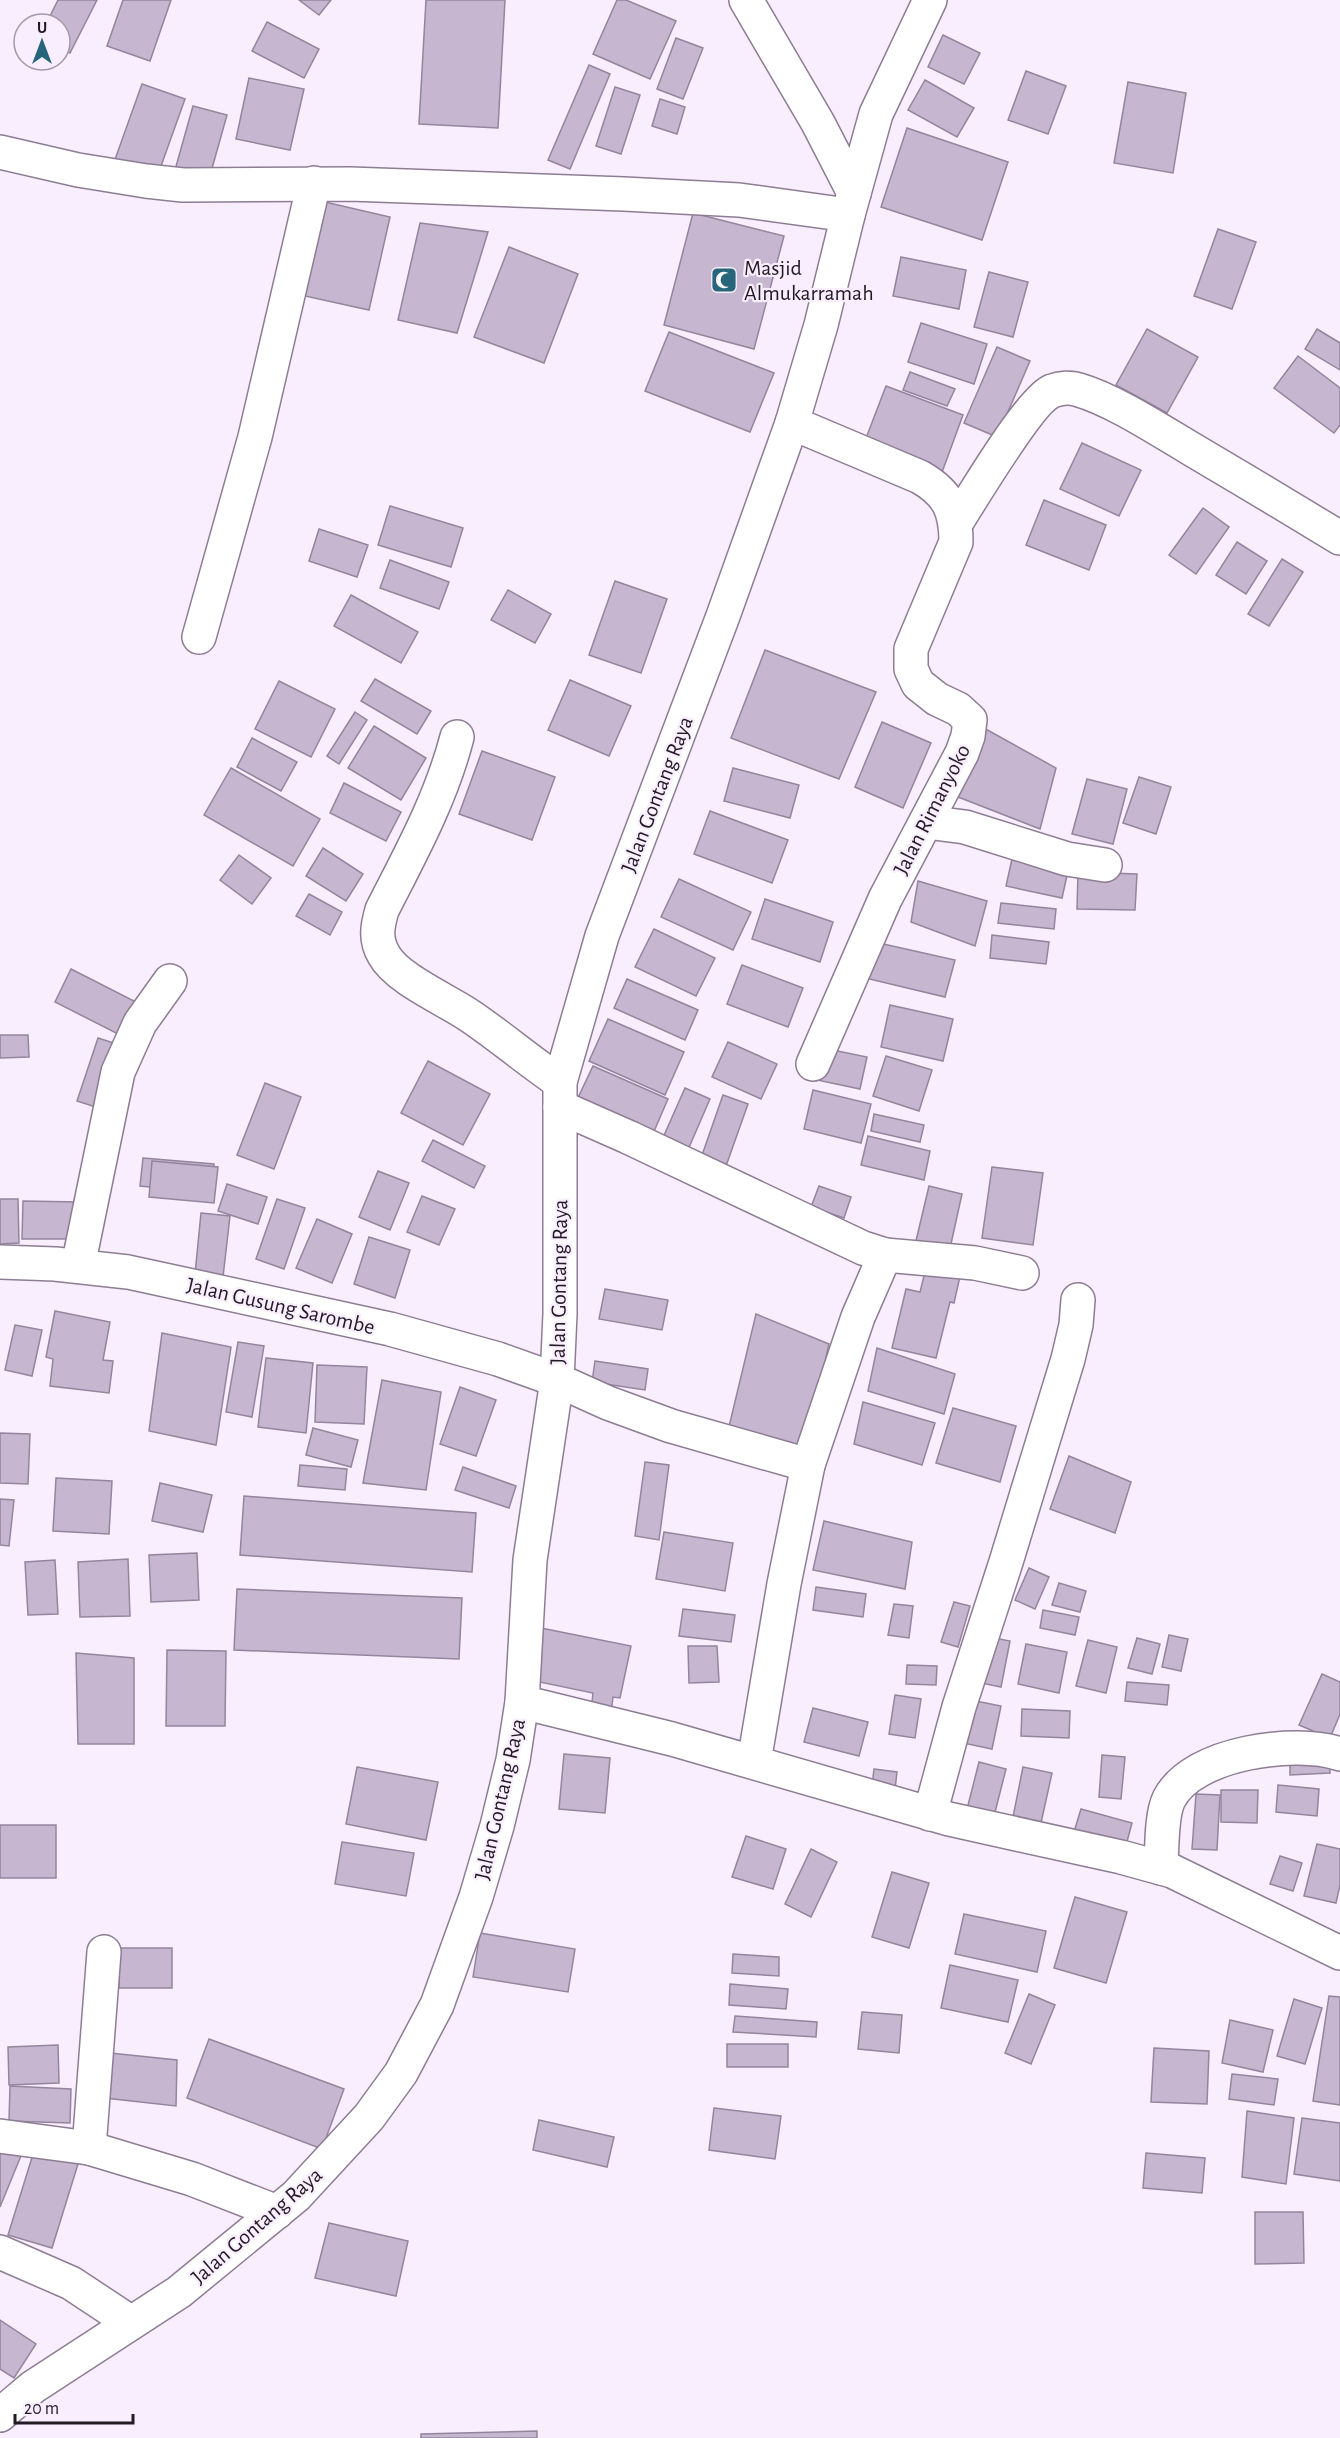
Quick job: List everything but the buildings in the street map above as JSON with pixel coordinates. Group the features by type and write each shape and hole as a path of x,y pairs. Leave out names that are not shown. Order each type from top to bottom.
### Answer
{"street":[{"path":"0,152 78,170 146,181 183,184 314,183 851,204 818,123 746,0"},
{"name":"Jalan Gontang Raya","path":"0,2415 33,2387 179,2292 296,2196 369,2117 401,2073 437,2005 476,1897 497,1826 513,1760 522,1702 530,1560 556,1380 560,1314 560,1095 603,936 723,616 792,423 821,325 876,114 930,0"},
{"path":"199,637 255,437 314,183"},
{"path":"956,523 1012,437 1040,400 1050,392 1064,388 1077,389 1104,400 1155,427 1340,538"},
{"path":"792,423 920,477 936,486 949,504 956,523"},
{"name":"Jalan Rimanyoko","path":"813,1064 885,899 963,753 968,736 970,720 958,709 937,699 918,684 911,669 911,649 956,542 956,523"},
{"path":"457,737 448,772 436,803 382,910 376,930 378,943 384,956 394,968 470,1016 560,1095 638,1141 863,1248 885,1255 975,1263 1022,1273"},
{"path":"926,822 965,827 1067,859 1105,865"},
{"path":"78,1266 118,1072 140,1023 170,981"},
{"path":"754,1762 808,1465 858,1317 885,1255"},
{"name":"Jalan Gusung Sarombe","path":"0,1262 78,1266 128,1272 390,1329 498,1359 671,1426 808,1465"},
{"path":"930,1814 962,1696 1068,1359 1076,1325 1078,1300"},
{"path":"522,1702 672,1739 930,1814 1161,1868 1227,1897 1340,1953"},
{"path":"1161,1868 1169,1800 1192,1775 1239,1755 1269,1749 1293,1748 1331,1751 1340,1754"},
{"path":"89,2148 104,1952"},
{"path":"0,2136 89,2148 192,2179 277,2212"},
{"path":"0,2252 71,2283 130,2322"}],"place":[{"name":"Masjid Almukarramah","path":"724,280"}]}
